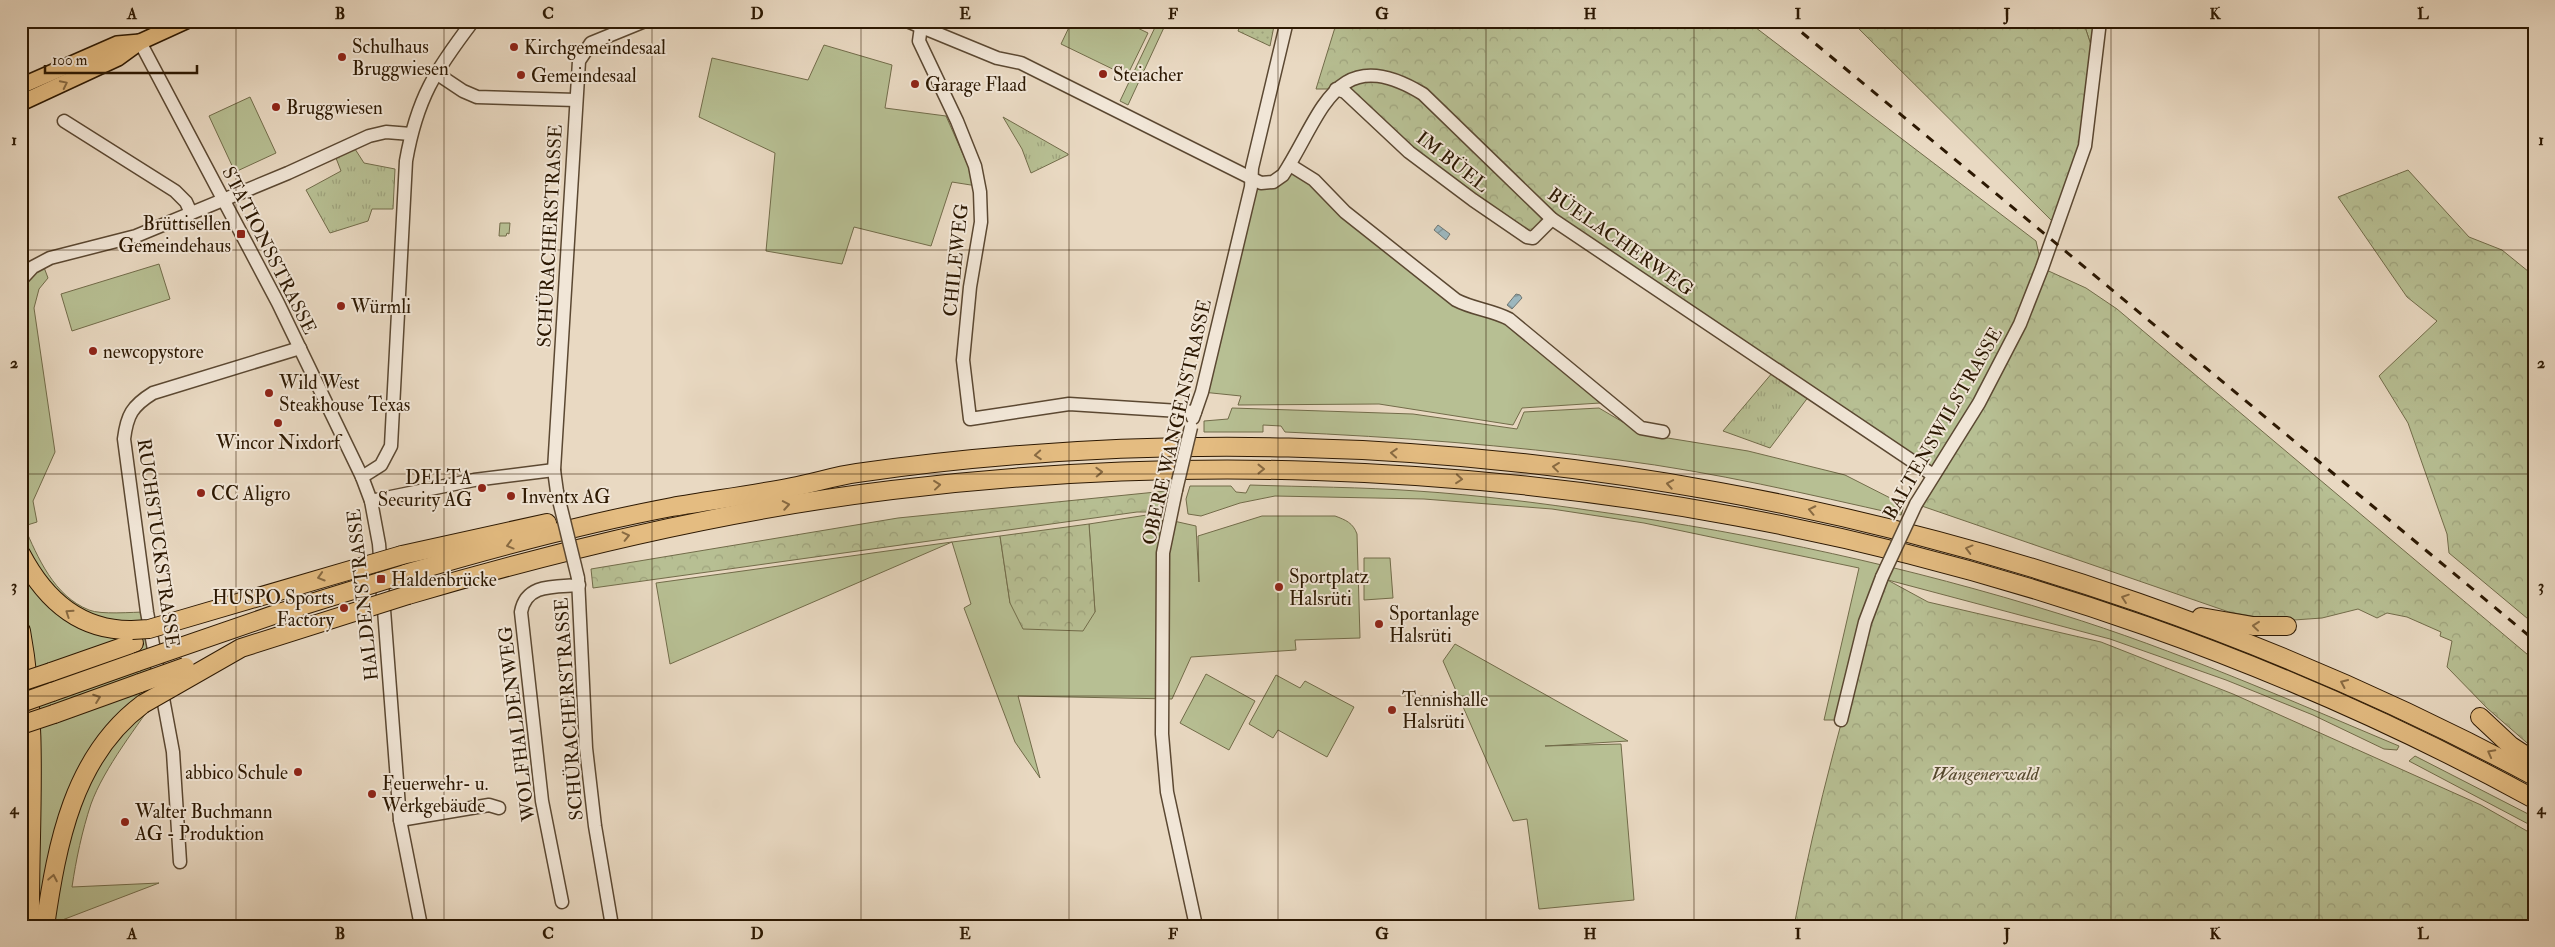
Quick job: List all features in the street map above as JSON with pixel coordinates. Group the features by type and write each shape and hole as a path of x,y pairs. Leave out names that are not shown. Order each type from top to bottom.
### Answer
{"highway":[{"path":"21,682 51,672 133,637 211,617 236,605 323,577 402,555 659,500 790,479 1016,456 1156,449 1324,450 1436,456 1520,464 1659,482 1825,513 1988,555 2171,614 2278,655 2380,700 2534,776"},
{"path":"21,725 241,648 408,595 551,555 686,523 842,496 962,482 1073,473 1212,469 1342,471 1490,481 1656,502 1766,522 1929,560 2036,590 2157,630 2270,674 2422,742 2534,799"},
{"path":"21,703 282,612 405,574 567,530 670,508 792,487 849,474"},
{"path":"21,554 41,587 70,614 99,627 133,637"},
{"path":"2171,614 2253,626 2287,626"},
{"path":"21,631 30,692 33,758 30,926"},
{"path":"45,926 62,837 80,783 92,758 107,736 143,704 241,648"},
{"path":"2480,717 2511,746 2534,761"}],"main road":[{"path":"21,103 118,58 140,42 186,21"},
{"path":"21,86 117,44 140,42"}],"street":[{"path":"362,476 381,465 391,446 406,162 416,112 436,73 473,21"},
{"name":"SCHÜRACHERSTRASSE","path":"612,926 596,834 586,748 578,582 557,492 554,470 579,61 587,46 600,38 645,21"},
{"path":"907,21 997,58 1021,63 1251,178"},
{"name":"OBERE WANGENSTRASSE","path":"1196,926 1167,792 1162,734 1161,642 1163,553 1191,427 1251,187 1251,178 1287,21"},
{"name":"BALTENSWILSTRASSE","path":"1841,720 1865,622 1882,577 1916,504 1979,403 2020,324 2085,146 2100,21"},
{"name":"CHILEWEG","path":"920,27 919,41 958,121 971,156 980,192 981,222 970,287 963,360 970,419 1069,404 1196,412"},
{"name":"STATIONSSTRASSE","path":"140,42 300,348 362,476"},
{"path":"436,73 463,91 477,97 576,100"},
{"name":"BÜELACHERWEG","path":"1251,178 1261,183 1273,182 1283,175 1330,95 1336,89 1362,76 1376,75 1406,84 1423,94 1552,219 1933,475"},
{"name":"IM BÜEL","path":"1336,89 1345,92 1415,156 1473,200 1527,237 1533,238 1552,219"},
{"path":"64,121 176,191 186,202 192,213"},
{"path":"21,280 33,267 50,258 136,236 224,200 369,136 386,132 411,134"},
{"path":"1290,165 1314,180 1345,212 1456,300 1465,305 1496,312 1509,319 1641,428 1663,432"},
{"name":"RUCHSTUCKSTRASSE","path":"180,862 172,752 147,612 124,439 126,422 136,403 153,393 300,348"},
{"path":"21,415 21,439"},
{"path":"371,501 474,480 554,470"},
{"name":"HALDENSTRASSE","path":"362,476 371,501 378,544 400,820 421,926"},
{"name":"WOLFHALDENWEG","path":"562,902 542,801 521,612 523,602 535,590 578,582"},
{"path":"400,820 489,805 499,808"}],"green space":[{"path":"1072,21 1123,21 1148,33 1127,76 1061,44"},
{"path":"1158,21 1167,21 1128,105 1120,101"},
{"path":"1242,21 1275,21 1270,46 1238,31"},
{"path":"1337,21 1747,21 2036,241 2042,268 2086,288 2117,309 2534,660 2534,749 2487,708 2447,667 2452,641 2440,636 2441,632 2407,617 2387,613 2377,618 2358,609 2322,618 2280,621 2229,612 1916,504 1933,476 1552,219 1527,237 1336,89 1316,89"},
{"path":"1851,21 2083,21 2095,57 2085,146 2057,226"},
{"path":"2083,21 2100,21 2095,57"},
{"path":"824,45 892,65 885,108 946,116 977,186 952,182 931,246 854,227 842,264 766,251 775,153 699,117 712,58 808,80"},
{"path":"250,97 276,153 235,172 209,116"},
{"path":"1003,117 1068,155 1031,173 1022,149"},
{"path":"355,149 364,163 395,169 393,209 372,209 368,221 330,233 306,190 341,171 336,158"},
{"path":"1290,165 1456,300 1509,319 1600,403 1522,408 1513,425 1379,404 1238,405 1241,396 1202,392 1251,187"},
{"path":"2408,170 2469,237 2502,250 2534,276 2534,624 2449,553 2447,534 2408,423 2379,376 2437,321 2407,297 2338,197"},
{"path":"500,223 510,223 509,234 507,233 506,236 499,236"},
{"path":"42,262 48,278 39,289 34,308 55,452 33,501 37,522 24,526 41,563 49,575 57,586 77,604 94,612 147,612 160,693 122,747 97,790 82,835 72,887 159,883 57,922 57,926 21,926 21,280"},
{"path":"159,264 170,299 72,331 61,294"},
{"path":"1773,372 1809,396 1770,448 1723,431"},
{"path":"1232,408 1413,414 1517,429 1524,412 1599,408 1643,434 1748,451 1845,475 1904,505 1901,515 1760,484 1690,471 1536,450 1410,439 1285,432 1281,426 1263,425 1263,432 1204,432 1204,421 1228,419"},
{"path":"1250,485 1396,490 1509,500 1717,531 1890,567 2003,597 2146,643 2399,746 2397,750 2384,749 2313,715 2226,680 2110,639 1888,580 1841,720 1824,720 1859,568 1644,523 1552,509 1424,499 1275,496 1240,503 1201,516 1188,514 1186,499 1190,486 1231,486 1236,492 1246,493"},
{"path":"1176,490 1169,516 1153,512 1137,512 593,588 591,569 898,518"},
{"path":"1147,515 1196,526 1199,582 1198,536 1262,516 1335,516 1349,522 1357,534 1360,638 1295,640 1296,650 1191,657 1172,699 1018,696 1040,778 1015,742 964,608 971,604 952,542 1000,536 1010,603 1095,612 1089,524"},
{"path":"1089,524 1095,612 1083,631 1023,629 1010,603 1000,536"},
{"path":"952,542 670,664 656,583"},
{"path":"1364,558 1390,558 1393,598 1364,600"},
{"name":"Wangenerwald","path":"1882,577 1928,602 2101,642 2233,694 2481,805 2534,835 2534,926 1794,926 1823,794 1845,707"},
{"path":"1455,644 1628,741 1545,746 1621,744 1634,900 1539,909 1527,819 1513,821 1443,661"},
{"path":"1206,674 1255,701 1229,750 1180,723"},
{"path":"1276,675 1300,688 1305,681 1354,707 1327,757 1278,730 1273,738 1249,724"},
{"path":"2415,756 2534,817 2534,827 2409,761"}],"water":[{"path":"1438,225 1450,234 1446,240 1434,230"},
{"path":"1516,294 1522,298 1512,309 1507,305"},
{"path":"339,373 345,384 339,388 333,377"}],"railway":[{"path":"1788,21 2534,640"}],"place":[{"name":"Kirchgemeindesaal","path":"514,47"},
{"name":"Schulhaus Bruggwiesen","path":"342,57"},
{"name":"Steiacher","path":"1103,74"},
{"name":"Gemeindesaal","path":"521,75"},
{"name":"Garage Flaad","path":"915,84"},
{"name":"Bruggwiesen","path":"276,107"},
{"name":"Brüttisellen Gemeindehaus","path":"241,234"},
{"name":"Würmli","path":"341,306"},
{"name":"newcopystore","path":"93,351"},
{"name":"Wild West Steakhouse Texas","path":"269,393"},
{"name":"Wincor Nixdorf","path":"278,423"},
{"name":"DELTA Security AG","path":"482,488"},
{"name":"CC Aligro","path":"201,493"},
{"name":"Inventx AG","path":"511,496"},
{"name":"Haldenbrücke","path":"381,579"},
{"name":"Sportplatz Halsrüti","path":"1279,587"},
{"name":"HUSPO Sports Factory","path":"344,608"},
{"name":"Sportanlage Halsrüti","path":"1379,624"},
{"name":"Tennishalle Halsrüti","path":"1392,710"},
{"name":"abbico Schule","path":"298,772"},
{"name":"Feuerwehr- u. Werkgebäude","path":"372,794"},
{"name":"Walter Buchmann AG - Produktion","path":"125,822"}]}
